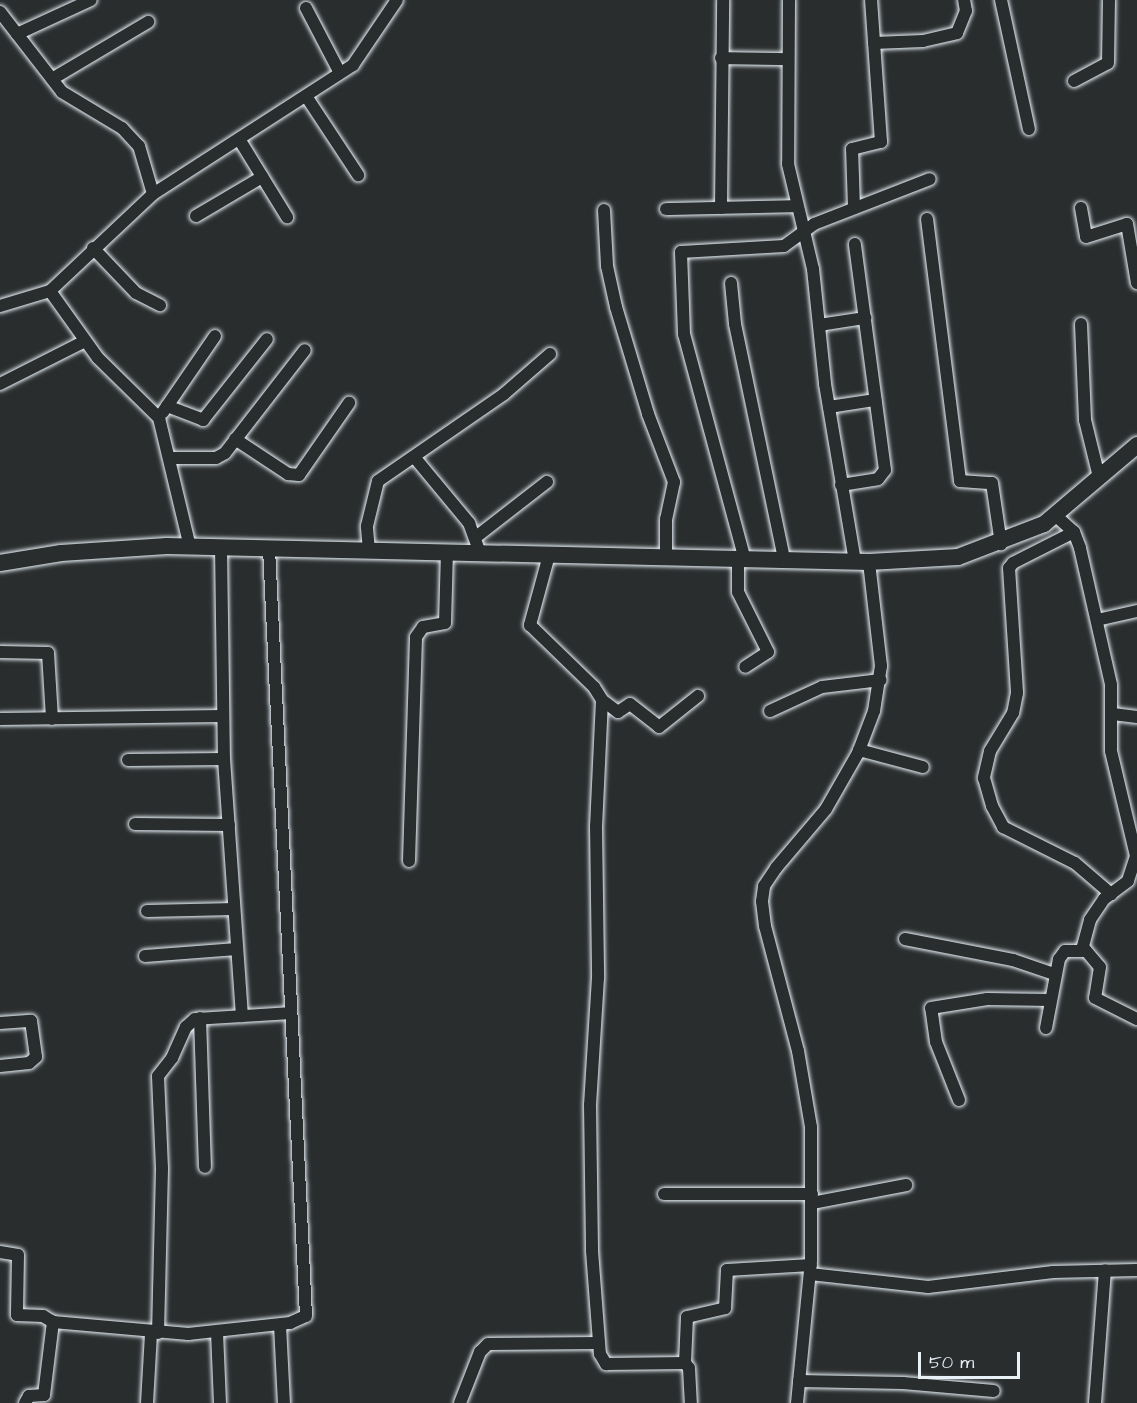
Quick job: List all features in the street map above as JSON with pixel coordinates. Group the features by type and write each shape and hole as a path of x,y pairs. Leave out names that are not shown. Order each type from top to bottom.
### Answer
{"street":[{"path":"18,34 91,0"},
{"path":"0,306 50,291 131,212 153,194 340,73 361,56 397,0"},
{"path":"721,208 723,0"},
{"path":"789,0 786,133 796,206 810,256 841,485 866,567 881,681 879,696 859,750 826,809 776,868 763,893 765,927 798,1051 811,1127 810,1269 797,1403"},
{"path":"854,208 852,149 881,142 872,0"},
{"path":"874,43 923,41 957,33 966,10 964,0"},
{"path":"1001,0 1029,129"},
{"path":"1074,81 1106,66 1108,0"},
{"path":"306,8 340,73"},
{"path":"0,12 68,96 130,136 143,154 153,194"},
{"path":"52,79 148,22"},
{"path":"722,58 787,59"},
{"path":"306,96 358,175"},
{"path":"239,139 287,217"},
{"path":"196,216 262,177"},
{"path":"745,667 766,657 768,652 738,592 740,566 684,334 680,257 687,249 784,246 803,233 854,208 930,179"},
{"path":"666,209 796,206"},
{"path":"1081,208 1086,237 1127,224 1137,282"},
{"path":"604,210 606,256 616,307 648,414 674,482 666,519 666,558"},
{"path":"927,219 960,481 992,483 1001,544"},
{"path":"841,485 885,475 855,244"},
{"path":"93,248 136,293 160,305"},
{"path":"731,283 735,324 784,559"},
{"path":"50,291 85,341 159,418 171,458 190,547"},
{"path":"819,325 865,318"},
{"path":"1081,324 1085,420 1099,477"},
{"path":"159,418 215,336"},
{"path":"167,406 203,420 267,339"},
{"path":"0,384 85,341"},
{"path":"171,458 216,458 235,438 305,350"},
{"path":"369,551 367,529 377,483 416,458 504,394 550,354"},
{"path":"829,407 875,400"},
{"path":"235,438 288,474 299,475 349,403"},
{"path":"1111,894 1075,863 1003,827 984,778 985,763 1013,713 1017,693 1009,568 1013,562 1064,523 1099,477 1137,446"},
{"path":"416,458 470,523 480,553"},
{"path":"476,537 547,482"},
{"path":"0,563 61,553 190,547 221,558 270,559 369,551 447,562 480,553 546,563 666,558 740,566 784,559 866,567 958,558 1064,523"},
{"path":"1064,523 1097,620 1113,714 1111,751 1136,856 1128,881 1111,894 1090,920 1083,938 1085,951 1101,970 1094,996 1137,1019"},
{"path":"221,558 222,716 242,1016"},
{"path":"0,1252 18,1255 17,1315 43,1316 53,1322 154,1333 217,1332 280,1325 302,1320 306,1312 270,559"},
{"path":"409,861 416,637 423,627 445,623 447,562"},
{"path":"546,563 530,625 594,687 602,700 618,712 631,705 659,727 698,696"},
{"path":"1097,620 1137,611"},
{"path":"0,652 48,653 52,719"},
{"path":"770,711 822,687 881,681"},
{"path":"602,700 596,826 598,978 590,1105 592,1233 599,1343 602,1361 606,1364 685,1363"},
{"path":"1113,714 1137,717"},
{"path":"0,719 222,716"},
{"path":"859,750 923,767"},
{"path":"128,760 224,759"},
{"path":"135,824 229,825"},
{"path":"147,911 234,909"},
{"path":"905,939 1013,960 1054,974"},
{"path":"145,956 237,949"},
{"path":"1046,1028 1054,974 1065,951 1085,951"},
{"path":"959,1100 936,1042 931,1008 987,999 1049,1000"},
{"path":"147,1403 154,1333 162,1168 158,1076 172,1059 186,1027 200,1018 290,1013"},
{"path":"200,1018 205,1167"},
{"path":"0,1023 31,1021 36,1057 29,1063 0,1066"},
{"path":"664,1194 812,1199 906,1185"},
{"path":"691,1403 689,1368 685,1363 687,1317 725,1308 727,1270 810,1269 928,1287 1003,1276 1137,1270"},
{"path":"1095,1403 1105,1270"},
{"path":"25,1403 29,1396 44,1395 49,1327 53,1322"},
{"path":"280,1325 284,1403"},
{"path":"217,1332 220,1403"},
{"path":"460,1403 480,1352 488,1344 599,1343"},
{"path":"799,1381 903,1383 994,1391"}]}
